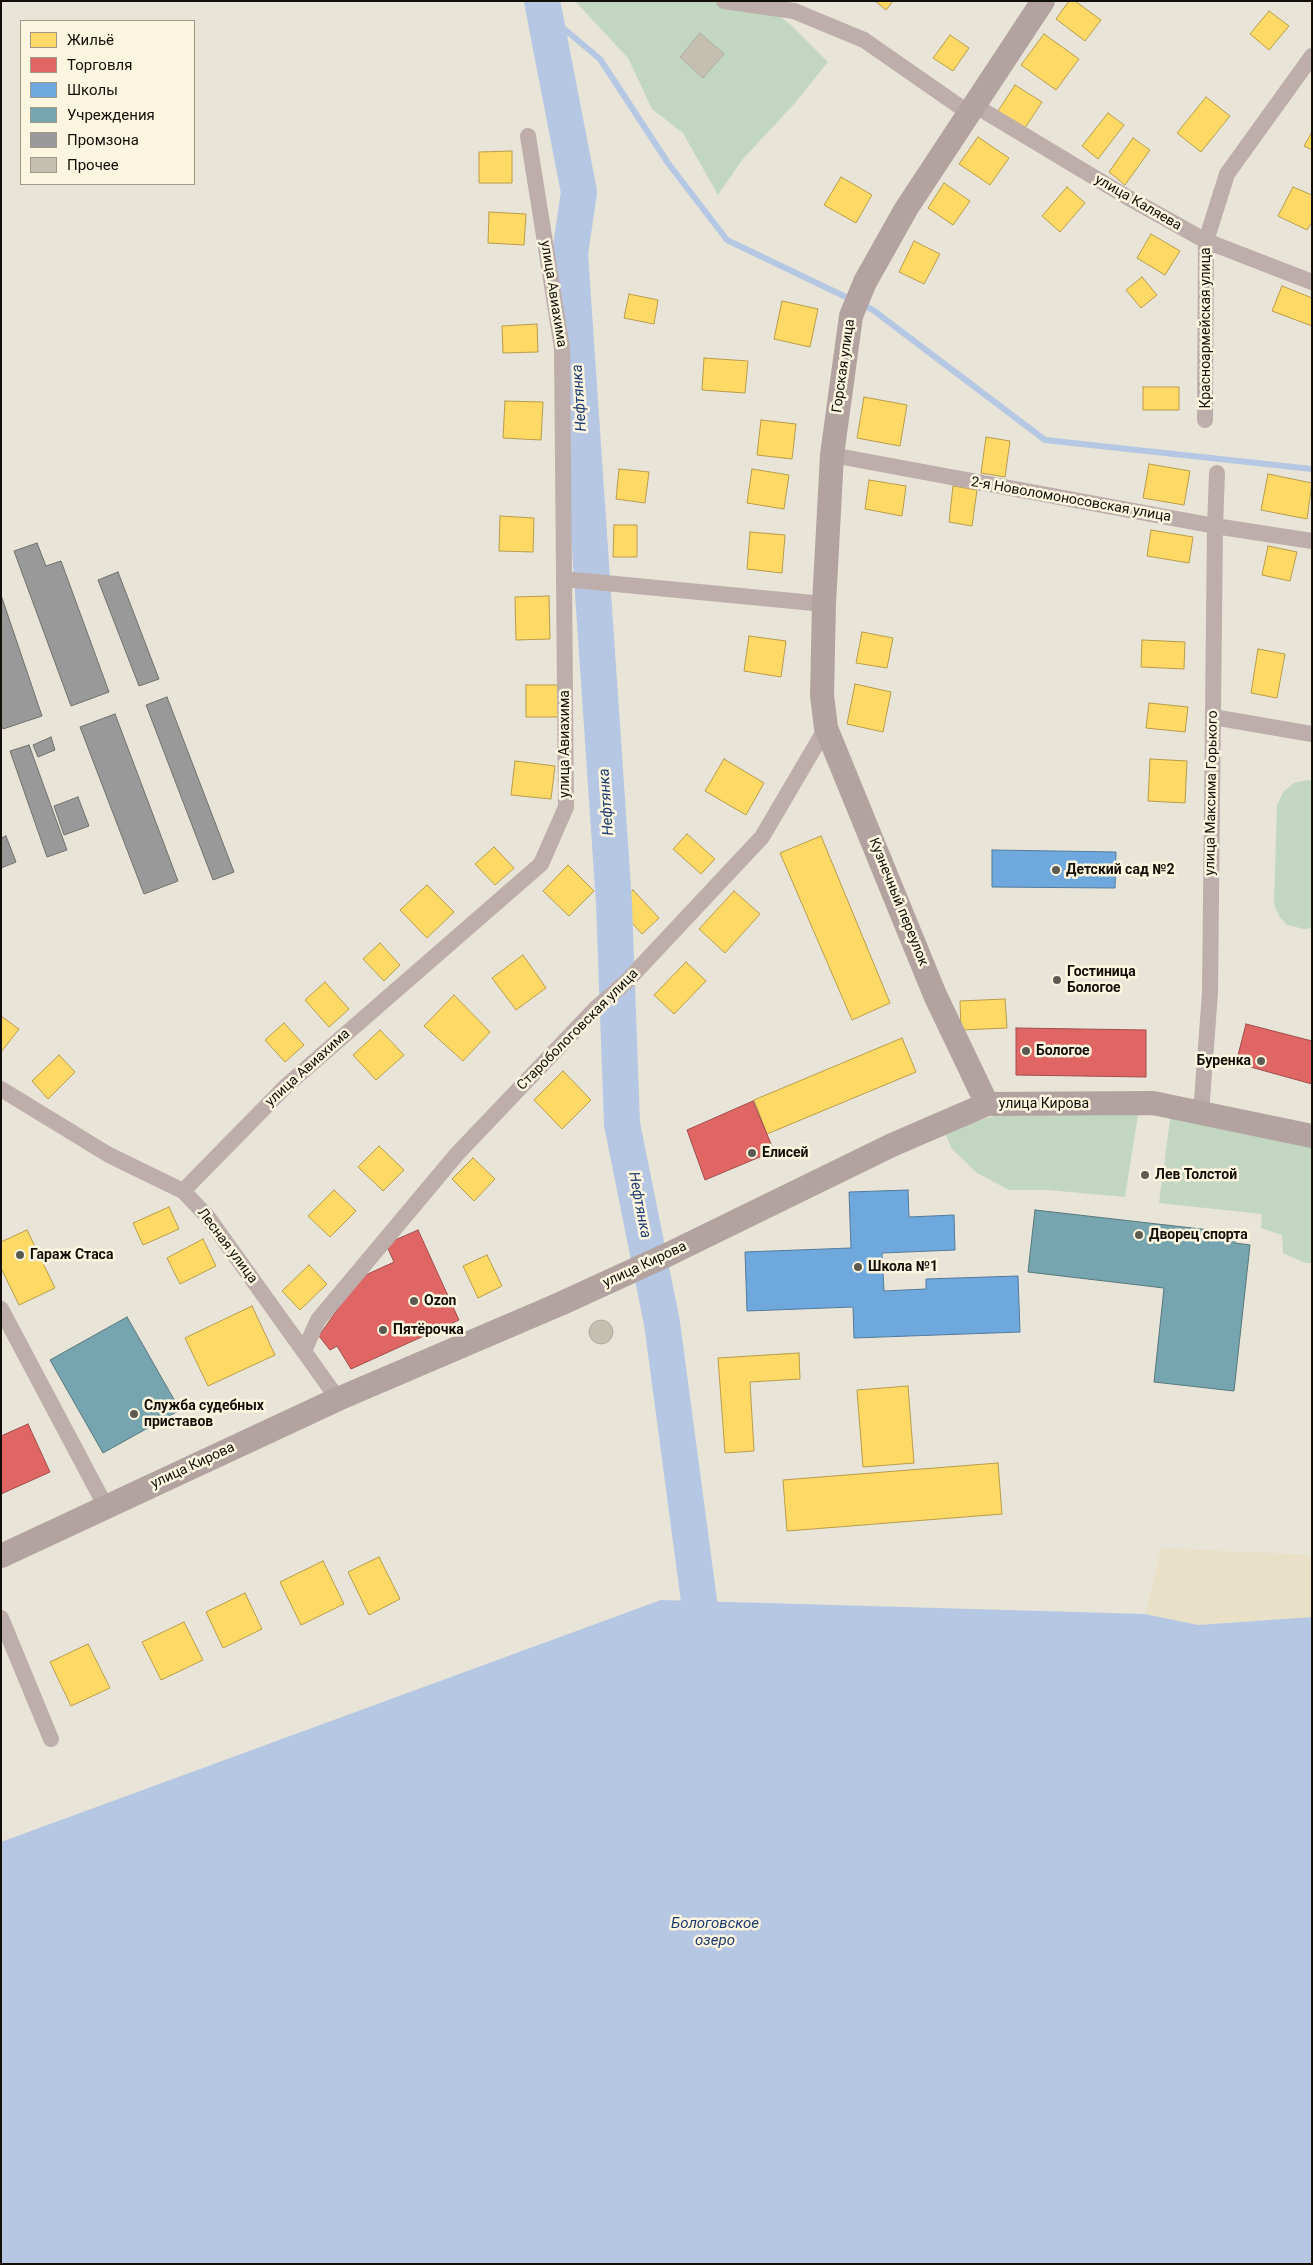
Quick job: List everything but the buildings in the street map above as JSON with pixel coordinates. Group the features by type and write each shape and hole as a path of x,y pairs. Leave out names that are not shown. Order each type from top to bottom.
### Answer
{"main road":[{"name":"Горская улица","path":"822,695 824,604 832,455 851,316 865,282 906,209 1043,1"},
{"name":"Кузнечный переулок","path":"822,695 826,728 935,994 987,1104"},
{"name":"улица Кирова","path":"1,1556 338,1399 582,1294 669,1254 892,1144 987,1104 1153,1103 1312,1136"}],"street":[{"name":"улица Каляева","path":"724,1 794,11 864,40 971,109 1206,240 1312,282"},
{"name":"Красноармейская улица","path":"1206,420 1206,240 1228,174 1312,56"},
{"name":"улица Авиахима","path":"183,1191 286,1086 541,864 566,807 562,348 528,136"},
{"name":"2-я Новоломоносовская улица","path":"832,455 1215,526 1312,541"},
{"name":"улица Максима Горького","path":"1201,1113 1210,992 1217,473"},
{"path":"564,579 824,604"},
{"path":"1213,717 1312,734"},
{"name":"Старобологовская улица","path":"304,1351 318,1320 457,1154 596,1008 627,981 762,837 826,728"},
{"name":"Лесная улица","path":"1,1088 109,1154 183,1191 207,1216 338,1399"},
{"path":"1,1309 106,1507"},
{"path":"1,1618 51,1739"}],"green space":[{"path":"575,1 758,1 791,25 828,62 794,104 742,160 718,195 683,133 652,109 628,58"},
{"path":"1307,780 1312,781 1312,928 1304,929 1287,925 1279,916 1274,904 1277,805 1284,791 1294,783"},
{"path":"1140,1102 1125,1197 1048,1190 1009,1190 977,1173 952,1149 945,1133 980,1120 1021,1109"},
{"path":"1172,1105 1312,1135 1312,1263 1305,1263 1283,1253 1282,1235 1261,1228 1262,1214 1159,1203"}],"sand":[{"path":"1161,1548 1312,1555 1312,1617 1198,1625 1145,1614"}],"water":[{"name":"Бологовское озеро","path":"661,1600 1145,1614 1198,1625 1312,1617 1312,2264 1,2264 1,1842"}],"waterway":[{"name":"Нефтянка","path":"542,1 579,192 570,254 614,903 622,1124 662,1323 699,1601"},
{"path":"544,12 600,59 668,163 727,240 873,310 1045,440 1312,469"}],"place":[{"name":"Детский сад №2","path":"1056,870"},
{"name":"Гостиница Бологое","path":"1057,980"},
{"name":"Бологое","path":"1026,1051"},
{"name":"Буренка","path":"1261,1061"},
{"name":"Елисей","path":"752,1153"},
{"name":"Лев Толстой","path":"1145,1175"},
{"name":"Дворец спорта","path":"1139,1235"},
{"name":"Гараж Стаса","path":"20,1255"},
{"name":"Школа №1","path":"858,1267"},
{"name":"Ozon","path":"414,1301"},
{"name":"Пятёрочка","path":"383,1330"},
{"name":"Служба судебных приставов","path":"134,1414"}]}
